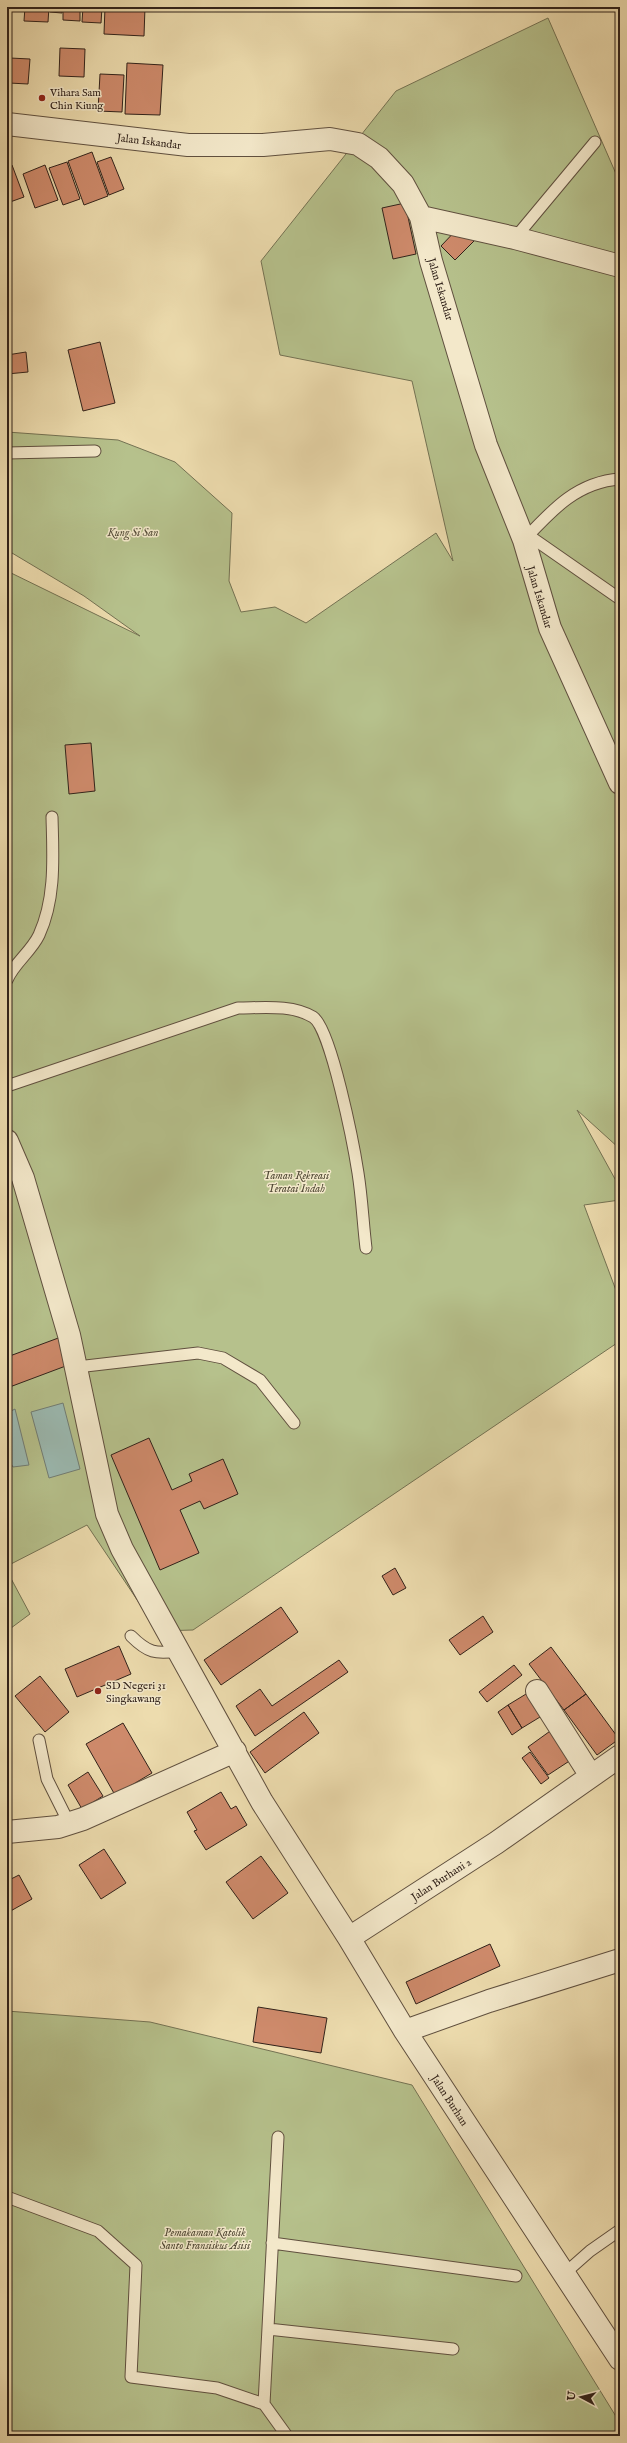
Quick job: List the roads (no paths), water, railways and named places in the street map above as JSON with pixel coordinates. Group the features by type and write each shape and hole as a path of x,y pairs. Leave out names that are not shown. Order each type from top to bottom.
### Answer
{"street":[{"name":"Jalan Iskandar","path":"7,124 188,145 248,145 330,139 358,144 379,158 403,184 421,216 431,261 486,445 526,538 550,628 620,783"},
{"path":"421,216 515,238 620,266"},
{"path":"7,1141 23,1178 77,1367 107,1514 122,1549 262,1802 349,1938 405,2031 489,2001 620,1960"},
{"path":"537,1691 591,1776"},
{"path":"7,1832 58,1827 235,1751"},
{"name":"Jalan Burhani 2","path":"349,1938 496,1843 620,1756"},
{"name":"Jalan Burhan","path":"405,2031 620,2359"}],"lane":[{"path":"515,238 595,142"},
{"path":"7,454 95,451"},
{"path":"620,478 587,485 558,506 526,538 620,599"},
{"path":"7,980 38,936 47,912 53,871 52,817"},
{"path":"7,1086 238,1008 274,1007 304,1012 314,1018 323,1029 339,1082 358,1172 366,1248"},
{"path":"77,1367 198,1353 222,1358 260,1380 294,1423"},
{"path":"131,1636 142,1648 150,1651 179,1651"},
{"path":"39,1740 48,1779 69,1823"},
{"path":"264,2404 278,2136"},
{"path":"7,2197 98,2232 136,2265 131,2377 216,2388 264,2404 287,2436"},
{"path":"564,2274 590,2251 620,2230"},
{"path":"272,2243 516,2276"},
{"path":"268,2329 453,2349"}],"water":[{"path":"63,1403 80,1469 49,1478 31,1412"},
{"path":"15,1409 29,1465 13,1467 7,1457 7,1413"}],"place":[{"name":"Vihara Sam Chin Kiung","path":"42,98"},
{"name":"SD Negeri 31 Singkawang","path":"98,1691"}],"park label":[{"name":"Kung Si San","path":"133,532"},
{"name":"Taman Rekreasi Teratai Indah","path":"296,1181"},
{"name":"Pemakaman Katolik Santo Fransiskus Asisi","path":"205,2238"}]}
